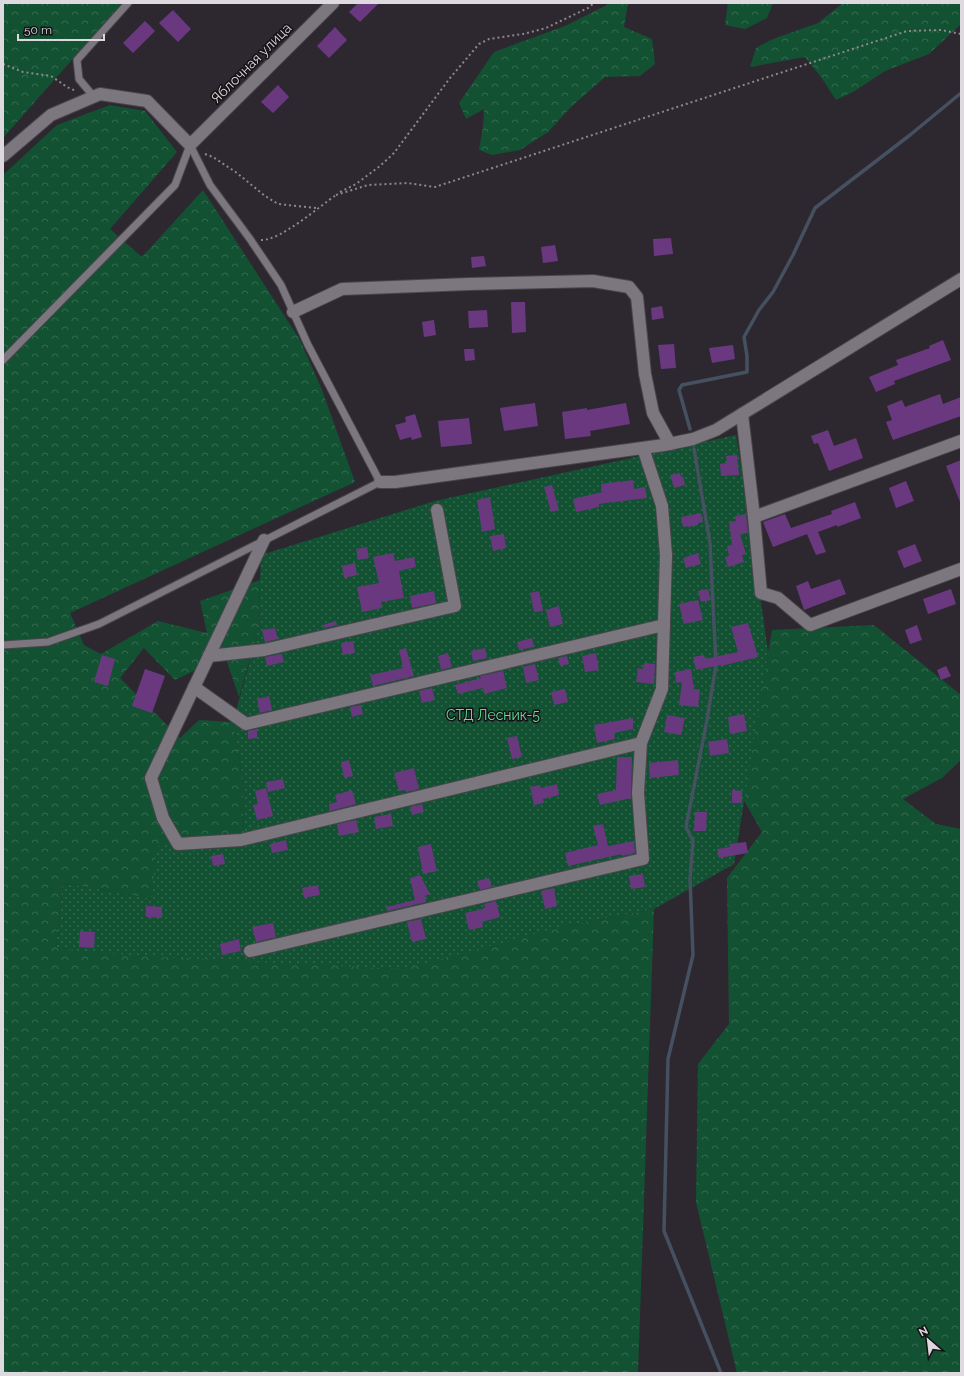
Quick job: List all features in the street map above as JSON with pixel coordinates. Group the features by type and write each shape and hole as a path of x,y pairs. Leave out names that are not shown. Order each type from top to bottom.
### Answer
{"street":[{"name":"Яблочная улица","path":"191,148 333,3"},
{"path":"3,156 51,115 100,94 147,102 191,148"},
{"path":"380,482 395,482 644,448 670,444 698,437 716,430 961,279"},
{"path":"293,312 342,289 469,284 593,282 630,287 637,297 645,374 653,413 670,444"},
{"path":"742,414 761,593 778,598 810,625 961,569"},
{"path":"754,517 961,441"},
{"path":"250,951 643,859 638,793 641,743 662,689 666,555 662,506 644,448"},
{"path":"209,656 264,650 455,606 437,510"},
{"path":"264,540 151,778 163,818 178,844 241,840 641,743"},
{"path":"194,687 246,724 664,625"}],"lane":[{"path":"94,97 79,80 77,60 128,3"},
{"path":"3,645 48,642 99,624 380,482 328,384 280,285 250,239 210,185 191,148"},
{"path":"3,360 175,185 191,148"}],"path":[{"path":"250,239 264,240 281,235 317,208 356,184 380,166 394,153 450,78 479,44 489,39 523,34 546,28 588,8 594,3"},
{"path":"336,195 368,185 408,183 435,187 907,31 941,30 961,34"},
{"path":"3,64 23,72 51,76 67,87 94,97"},
{"path":"191,148 213,157 278,204 317,208"}],"green space":[{"path":"3,3 122,3 3,138"},
{"path":"611,3 628,3 624,27 652,39 655,64 640,76 605,77 571,107 548,132 520,150 492,155 479,150 484,109 466,119 459,103 494,52 565,26"},
{"path":"728,3 773,3 767,18 745,29 725,25"},
{"path":"843,3 961,3 961,24 929,54 885,71 853,92 836,100 821,77 805,57 750,67 756,48 773,39 818,23"},
{"path":"110,105 145,111 177,152 110,229 142,257 203,190 300,340 322,390 355,482 70,613 84,645 101,654 158,621 207,633 200,601 260,580 258,631 239,697 225,656 175,680 144,648 120,678 180,738 199,720 233,722 242,772 244,834 152,899 63,883 56,948 564,926 654,909 638,1373 3,1373 3,175 57,125"},
{"name":"СТД Лесник-5","path":"736,435 768,652 734,864 654,909 564,926 404,969 138,956 56,948 63,883 152,899 156,847 244,834 242,772 233,722 258,631 261,555 435,501"},
{"path":"874,625 961,695 961,760 942,778 903,799 936,824 961,829 961,1373 737,1373 696,1202 698,1064 729,1024 727,878 762,832 742,797 772,630"}],"building":[{"path":"358,3 379,3 360,22 349,12"},
{"path":"173,10 191,29 178,42 159,23"},
{"path":"145,21 155,31 133,53 123,43"},
{"path":"335,27 347,40 329,58 317,46"},
{"path":"278,85 289,97 273,113 261,102"},
{"path":"671,238 673,254 654,256 653,239"},
{"path":"555,245 558,261 543,263 541,247"},
{"path":"484,256 486,266 472,268 471,257"},
{"path":"511,302 525,302 526,332 512,333"},
{"path":"662,306 664,318 652,320 651,308"},
{"path":"487,310 488,327 469,328 468,311"},
{"path":"434,320 436,335 424,337 422,322"},
{"path":"943,340 951,360 894,381 895,384 876,392 869,377 898,365 896,360 930,348 929,346"},
{"path":"674,344 676,368 661,369 658,345"},
{"path":"733,345 735,359 712,363 709,348"},
{"path":"464,349 474,349 475,360 465,361"},
{"path":"940,394 943,404 961,397 961,416 893,440 886,422 892,420 887,406 902,400 905,407"},
{"path":"535,403 538,426 504,431 500,408"},
{"path":"626,403 630,424 590,431 591,436 565,439 562,412 587,408 587,410"},
{"path":"415,414 422,437 412,440 411,437 400,440 395,425 406,422 405,417"},
{"path":"469,418 472,444 441,447 438,421"},
{"path":"828,430 834,446 856,438 863,458 829,471 818,443 814,444 811,436"},
{"path":"737,455 739,475 721,476 720,464 727,463 726,456"},
{"path":"961,460 961,502 960,502 946,466"},
{"path":"680,473 681,477 683,476 685,485 674,488 670,475"},
{"path":"633,480 634,489 645,487 647,498 599,504 599,507 576,512 573,499 602,492 601,484"},
{"path":"906,481 914,501 896,508 889,488"},
{"path":"552,485 559,510 551,512 544,487"},
{"path":"490,497 495,529 482,532 477,500"},
{"path":"855,502 861,518 818,532 826,552 816,555 807,534 773,547 763,522 785,514 791,528 832,514 831,511"},
{"path":"701,513 703,522 698,523 698,525 683,527 681,517"},
{"path":"746,514 748,533 740,534 746,554 742,555 744,562 728,567 725,557 729,556 727,546 732,545 729,522 736,521 735,516"},
{"path":"504,534 506,548 493,551 490,536"},
{"path":"915,544 922,561 904,568 897,551"},
{"path":"367,547 369,558 358,560 356,549"},
{"path":"393,553 395,561 414,557 416,567 399,571 404,598 381,602 382,608 362,612 357,587 379,583 373,557"},
{"path":"698,553 701,564 686,568 683,558"},
{"path":"355,563 357,575 344,578 342,566"},
{"path":"840,579 846,594 804,610 796,586 808,581 811,589"},
{"path":"708,589 711,600 701,602 698,591"},
{"path":"951,589 956,604 928,614 923,599"},
{"path":"434,591 436,603 412,608 410,596"},
{"path":"539,591 543,611 534,612 530,593"},
{"path":"698,600 703,620 684,624 679,604"},
{"path":"559,606 563,624 550,627 546,610"},
{"path":"336,621 337,625 324,628 323,625"},
{"path":"748,623 758,657 721,666 696,670 693,657 704,655 705,659 738,652 731,627"},
{"path":"917,625 922,640 910,644 905,630"},
{"path":"275,628 278,639 265,642 262,630"},
{"path":"532,638 534,647 519,650 517,642"},
{"path":"353,641 355,653 343,655 341,643"},
{"path":"406,648 414,676 373,686 370,675 403,668 399,650"},
{"path":"485,648 487,658 473,661 471,651"},
{"path":"448,653 452,667 441,670 438,656"},
{"path":"596,653 599,670 585,672 582,656"},
{"path":"282,654 284,662 267,666 265,657"},
{"path":"102,655 115,659 108,686 94,682"},
{"path":"567,656 569,664 560,666 558,658"},
{"path":"644,663 655,664 654,684 636,682 638,668 643,669"},
{"path":"535,664 539,680 526,683 523,667"},
{"path":"946,666 951,676 941,680 937,670"},
{"path":"145,669 165,676 152,713 132,706"},
{"path":"691,669 694,689 700,690 698,707 679,705 682,682 676,683 675,672"},
{"path":"503,671 507,688 484,694 483,688 458,694 455,685 481,678 480,676"},
{"path":"432,688 435,700 422,703 419,691"},
{"path":"565,689 568,702 554,705 551,692"},
{"path":"269,696 272,710 260,713 257,699"},
{"path":"361,705 363,714 352,717 350,707"},
{"path":"744,714 747,731 730,734 728,717"},
{"path":"667,715 685,718 681,735 664,732"},
{"path":"633,718 633,729 614,733 615,739 597,743 594,725"},
{"path":"257,729 257,738 248,739 248,731"},
{"path":"517,736 522,757 512,759 507,738"},
{"path":"727,739 729,753 710,756 708,742"},
{"path":"617,757 632,757 631,798 600,805 597,794 616,790"},
{"path":"349,760 353,776 344,778 341,762"},
{"path":"678,760 679,775 650,778 649,763"},
{"path":"414,768 419,789 406,792 406,790 399,791 394,773"},
{"path":"283,779 285,788 268,792 266,782"},
{"path":"557,784 559,795 543,799 544,803 534,805 530,787 540,785 541,788"},
{"path":"266,788 273,816 257,820 253,805 258,804 255,791"},
{"path":"352,790 356,804 330,811 329,804 337,802 335,795"},
{"path":"732,790 742,791 742,803 732,803"},
{"path":"422,804 424,812 412,815 410,807"},
{"path":"695,812 707,812 706,831 694,831"},
{"path":"391,814 393,826 376,829 374,817"},
{"path":"356,820 359,832 339,836 337,824"},
{"path":"603,824 608,846 634,841 635,853 622,856 622,854 568,866 565,853 598,845 593,826"},
{"path":"286,840 288,850 272,853 270,844"},
{"path":"746,842 748,853 719,858 717,849 730,847 729,844"},
{"path":"431,844 437,871 423,874 418,847"},
{"path":"223,854 225,864 213,866 211,856"},
{"path":"643,874 645,887 631,889 629,876"},
{"path":"420,875 430,894 425,896 426,902 387,911 386,907 415,900 410,878"},
{"path":"489,878 492,887 480,890 477,881"},
{"path":"318,885 320,895 304,898 302,888"},
{"path":"554,888 557,906 545,909 541,891"},
{"path":"496,901 500,917 482,922 483,927 469,930 465,913 483,909 485,908 484,904"},
{"path":"146,906 162,907 162,918 146,917"},
{"path":"421,919 426,939 412,942 407,922"},
{"path":"273,923 276,937 256,942 252,927"},
{"path":"80,931 95,932 94,948 79,947"},
{"path":"239,939 241,951 222,955 220,944"}],"waterway":[{"path":"690,429 679,390 682,385 747,372 747,356 744,337 759,310 773,292 793,255 815,208 910,135 961,93"},
{"path":"694,449 710,543 716,665 686,827 693,841 690,879 693,955 668,1059 664,1231 721,1373"}]}
